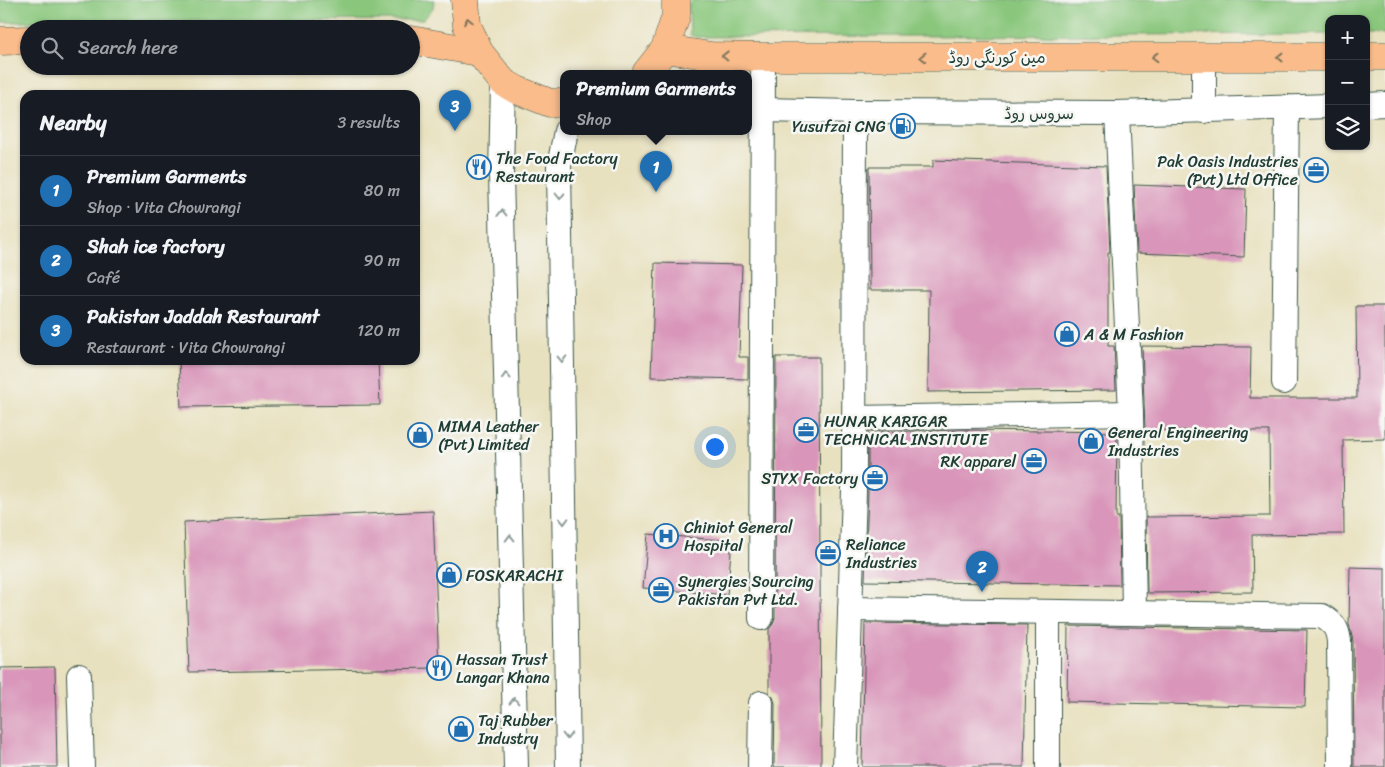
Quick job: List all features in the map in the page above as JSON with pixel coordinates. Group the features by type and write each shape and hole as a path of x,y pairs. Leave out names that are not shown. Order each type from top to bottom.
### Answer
{"main road":[{"path":"465,0 468,25 479,52 503,82 517,90 550,103 560,103"},
{"path":"648,70 665,49 676,16 676,0"},
{"path":"0,41 20,40"},
{"path":"420,42 479,52"},
{"name":"مین کورنگی روڈ","path":"665,49 711,56 763,57 1325,57"},
{"path":"1370,56 1385,56"}],"street":[{"path":"762,618 756,111 763,57"},
{"path":"1204,57 1204,110"},
{"path":"503,82 501,174 516,767"},
{"path":"1370,105 1385,104"},
{"name":"سروس روڈ","path":"756,111 1117,113 1325,106"},
{"path":"1284,382 1287,108"},
{"path":"845,767 854,491 855,112"},
{"path":"1117,113 1131,413 1134,613"},
{"path":"565,135 559,166 568,767"},
{"path":"854,418 1131,413"},
{"path":"850,609 1322,616 1331,622 1337,630 1339,641 1340,767"},
{"path":"1048,612 1048,767"},
{"path":"79,676 82,767"},
{"path":"760,767 761,704"}],"green space":[{"path":"0,0 434,0 433,8 423,20 20,20 20,22 0,22"},
{"path":"692,0 1385,0 1385,34 1370,34 1370,15 1325,15 1325,34 696,37 690,35 689,3"}],"building":[{"path":"933,160 1106,166 1110,252 1108,252 1108,346 1114,346 1116,390 928,392 929,290 870,290 869,167 933,167"},
{"path":"1134,185 1246,189 1244,257 1137,253"},
{"path":"655,263 742,265 739,357 748,357 748,379 651,377"},
{"path":"1356,306 1385,306 1385,439 1343,440 1344,534 1252,535 1253,592 1147,593 1146,517 1270,516 1269,431 1145,430 1142,346 1251,347 1250,398 1357,398"},
{"path":"776,357 819,357 821,767 774,767 775,703 769,693 769,629 775,618"},
{"path":"179,365 378,365 380,405 181,407"},
{"path":"968,430 1117,432 1116,517 1119,517 1120,585 865,581 868,432"},
{"path":"433,511 439,668 189,672 184,522"},
{"path":"648,534 732,541 727,595 643,588"},
{"path":"1350,567 1385,568 1385,767 1354,767 1353,641 1349,624"},
{"path":"865,623 1027,625 1024,767 862,767"},
{"path":"1068,626 1307,630 1305,707 1067,702"},
{"path":"55,667 57,767 0,767 0,668"}],"place":[{"name":"Yusufzai CNG","path":"903,126"},
{"name":"Pakistan Jaddah Restaurant","path":"455,131"},
{"name":"The Food Factory Restaurant","path":"479,167"},
{"name":"Pak Oasis Industries (Pvt) Ltd Office","path":"1316,170"},
{"name":"Premium Garments","path":"656,192"},
{"name":"A & M Fashion","path":"1067,334"},
{"name":"HUNAR KARIGAR TECHNICAL INSTITUTE","path":"806,430"},
{"name":"MIMA Leather (Pvt) Limited","path":"420,435"},
{"name":"General Engineering Industries","path":"1091,441"},
{"name":"RK apparel","path":"1034,461"},
{"name":"STYX Factory","path":"875,478"},
{"name":"Chiniot General Hospital","path":"666,536"},
{"name":"Reliance Industries","path":"828,553"},
{"name":"FOSKARACHI","path":"449,575"},
{"name":"Synergies Sourcing Pakistan Pvt Ltd.","path":"661,590"},
{"name":"Shah ice factory","path":"982,592"},
{"name":"Hassan Trust Langar Khana","path":"439,668"},
{"name":"Taj Rubber Industry","path":"461,729"}]}
